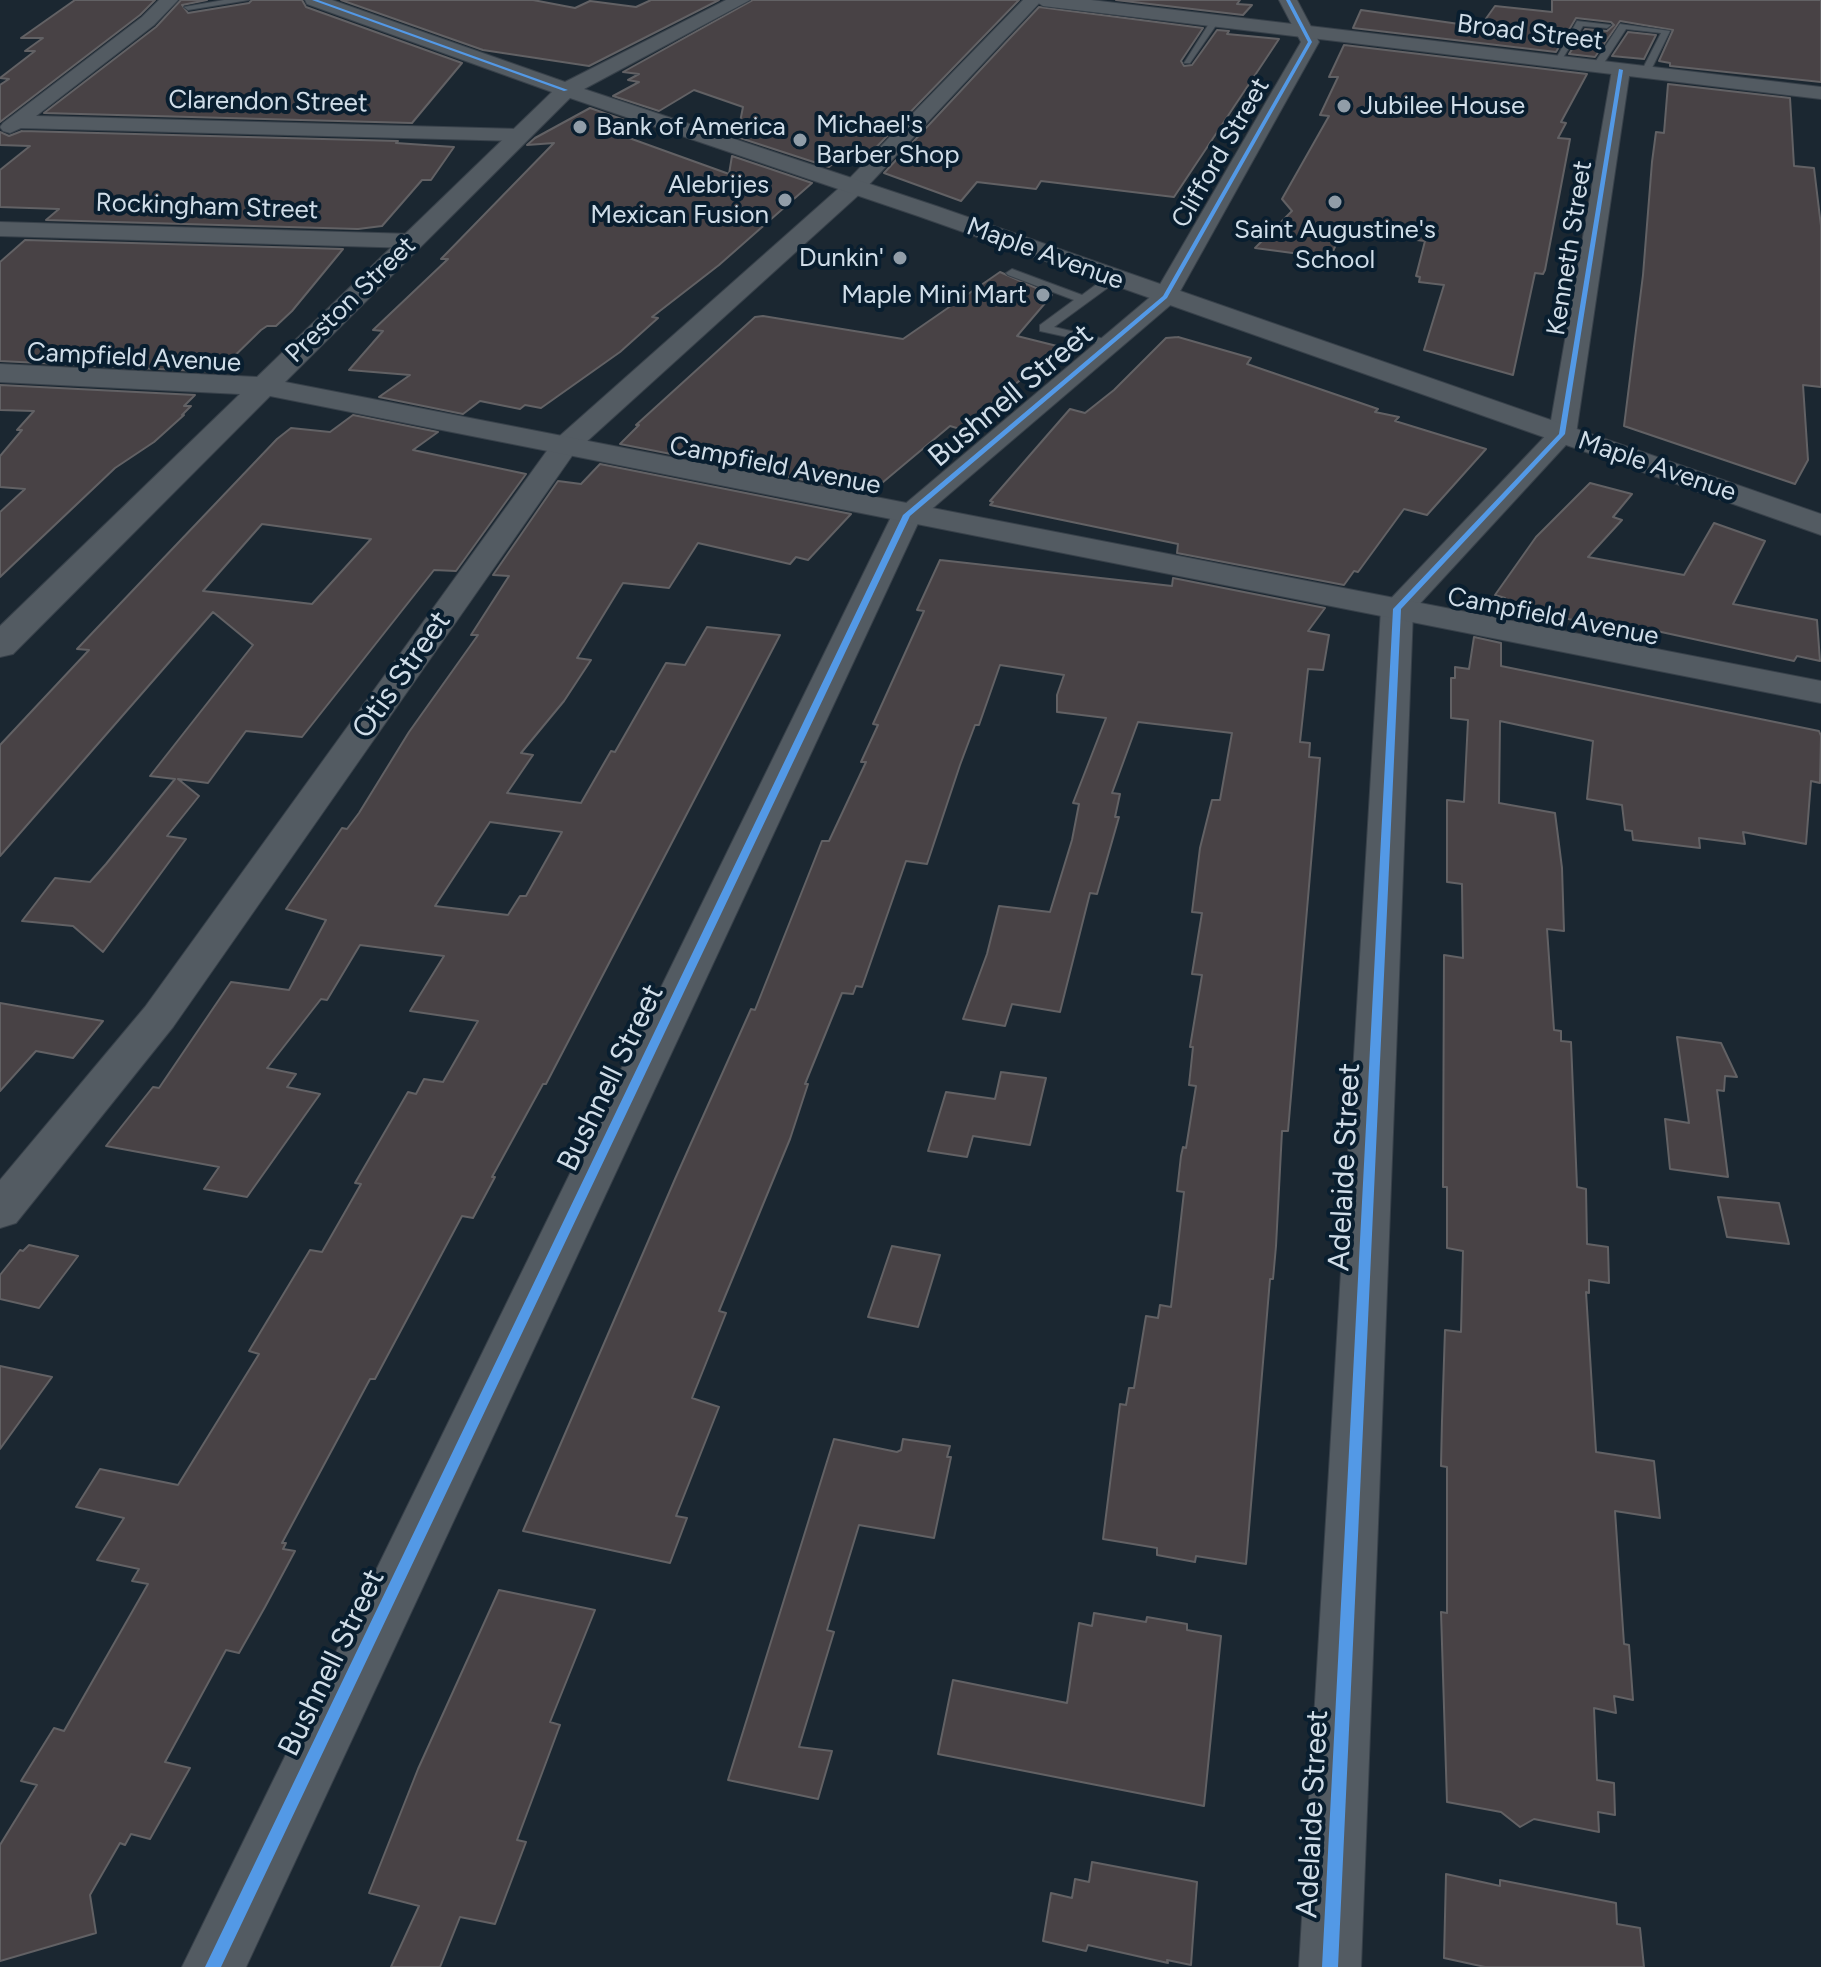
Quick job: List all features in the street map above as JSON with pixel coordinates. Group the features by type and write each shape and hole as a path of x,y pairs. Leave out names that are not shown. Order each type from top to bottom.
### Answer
{"street":[{"name":"Maple Avenue","path":"314,0 1821,525"},
{"name":"Preston Street","path":"0,646 261,386 566,90 741,0"},
{"name":"Otis Street","path":"0,1211 159,1017 564,447 855,186 1033,0"},
{"name":"Broad Street","path":"1043,0 1821,93"},
{"path":"1288,0 1303,32"},
{"path":"0,135 148,21 165,3"},
{"name":"Clifford Street","path":"1165,297 1310,42 1303,32"},
{"name":"Kenneth Street","path":"1562,434 1621,70"},
{"name":"Clarendon Street","path":"18,122 518,135"},
{"name":"Rockingham Street","path":"0,229 413,241"},
{"name":"Bushnell Street","path":"213,1967 907,515 1165,297"},
{"name":"Campfield Avenue","path":"0,373 261,386 1821,692"},
{"path":"1397,609 1562,434"},
{"name":"Adelaide Street","path":"1330,1967 1397,609"}],"lane":[{"path":"165,3 193,7 241,0"},
{"path":"1187,61 1215,21"},
{"path":"1556,62 1580,23 1607,25"},
{"path":"1597,67 1623,26 1666,31 1646,72"},
{"path":"1012,273 1082,299"},
{"path":"1109,344 1044,328 1113,278"}],"building":[{"path":"75,0 155,0 140,15 0,122 0,85 9,79 0,78 35,51 25,51 43,38 21,38"},
{"path":"181,0 207,0 182,5 188,13 252,0 302,0 306,7 462,63 412,123 44,113 156,27"},
{"path":"341,0 533,0 575,8 590,1 636,7 651,0 719,0 589,66 483,50"},
{"path":"753,0 1019,0 860,164 841,157 829,167 737,137 743,107 694,90 659,111 613,96 639,82 628,80 639,74 623,72"},
{"path":"1116,0 1240,0 1237,4 1252,5 1243,15"},
{"path":"1552,0 1821,0 1821,82 1670,66 1670,63 1659,61 1673,30 1620,21 1595,57 1569,54 1585,29 1607,31 1614,25 1611,22 1576,18 1556,52 1353,28 1361,10 1480,27 1495,6 1552,12"},
{"path":"1039,7 1203,28 1181,61 1184,66 1192,65 1217,30 1229,31 1227,34 1279,39 1174,197 1041,181 1036,189 977,182 961,201 884,173"},
{"path":"1628,32 1656,35 1644,59 1612,56"},
{"path":"1344,45 1587,74 1561,122 1566,123 1558,138 1570,139 1545,270 1543,274 1535,273 1513,375 1424,350 1444,285 1419,282 1420,277 1416,276 1425,241 1342,231 1330,258 1255,248 1292,211 1282,199 1329,116 1320,115 1338,77 1329,77"},
{"path":"1668,84 1790,98 1794,166 1814,168 1821,226 1821,387 1803,385 1808,460 1795,484 1624,426 1643,275 1652,162 1656,132 1664,133"},
{"path":"590,108 636,124 618,134 729,174 732,156 812,183 719,265 652,317 658,318 620,352 541,408 525,405 520,409 480,401 463,414 379,397 410,375 349,370 383,331 373,330 448,259 441,259 554,143 527,145"},
{"path":"22,131 398,141 396,143 454,147 431,180 422,180 382,226 358,229 46,220 59,209 0,207 0,170 30,146 0,145 0,132 9,136"},
{"path":"25,240 343,249 292,311 276,326 261,330 218,372 0,361 0,262"},
{"path":"1000,272 1052,295 1017,336 1061,347 960,429 950,426 870,493 620,444 639,425 636,425 755,317 903,339"},
{"path":"1178,337 1251,358 1247,364 1378,409 1375,412 1399,417 1395,421 1486,449 1427,515 1404,509 1358,572 1354,571 1344,585 1177,553 1178,544 990,505 993,502 990,501 1070,409 1085,413 1114,390 1166,338"},
{"path":"0,385 195,395 184,406 191,406 184,415 154,442 115,468 0,577 0,512 25,489 0,487 0,456 34,411 0,410"},
{"path":"353,415 438,432 413,450 526,474 456,571 434,570 302,737 246,731 208,783 178,779 199,796 167,836 186,839 103,952 73,926 22,921 55,878 90,882 106,864 175,779 150,776 253,645 213,612 0,856 0,745 89,650 77,649 277,439 291,428 330,432","holes":["262,524 371,539 312,604 203,591"]},
{"path":"600,464 851,514 808,560 796,557 790,564 698,543 669,588 623,583 577,658 591,660 564,701 521,753 533,755 507,793 581,803 611,751 615,752 666,663 685,665 707,627 780,635 473,1218 462,1216 282,1543 286,1543 283,1549 295,1551 265,1607 239,1653 226,1650 165,1762 190,1768 150,1839 131,1834 125,1845 120,1843 90,1895 96,1933 0,1961 0,1845 37,1785 21,1781 54,1728 64,1731 148,1584 132,1581 139,1569 97,1560 124,1518 76,1507 100,1469 178,1485 259,1354 249,1351 310,1250 322,1252 361,1184 355,1183 408,1092 416,1094 424,1079 443,1082 478,1021 410,1011 444,956 360,945 327,1000 321,999 267,1068 296,1074 287,1087 320,1094 247,1197 204,1189 219,1167 106,1146 153,1087 159,1088 231,982 289,990 326,920 286,909 342,828 347,829 359,813 409,732 478,635 471,635 509,576 493,575 558,481 581,484","holes":["490,822 562,832 526,896 520,896 508,915 435,906"]},
{"path":"1590,483 1632,494 1613,517 1622,520 1588,557 1684,575 1714,523 1765,541 1733,604 1817,620 1820,661 1797,656 1794,661 1620,623 1617,632 1505,602 1505,598 1495,595 1536,537"},
{"path":"940,560 1172,586 1173,578 1325,608 1308,631 1329,635 1323,670 1308,669 1300,742 1310,743 1309,757 1320,758 1288,1131 1282,1131 1276,1246 1273,1279 1270,1279 1246,1564 1196,1556 1195,1562 1157,1555 1157,1548 1103,1539 1120,1404 1126,1405 1129,1388 1134,1388 1146,1316 1158,1318 1160,1305 1171,1307 1184,1192 1177,1191 1196,1086 1189,1085 1193,1047 1190,1047 1202,975 1192,974 1202,913 1192,912 1200,848 1212,800 1220,800 1232,733 1138,722 1112,793 1120,794 1115,817 1119,817 1097,894 1090,893 1060,1012 1012,1004 1005,1026 963,1019 987,954 999,906 1050,912 1072,840 1079,804 1073,803 1106,718 1057,712 1057,695 1064,675 1000,665 979,725 975,725 960,765 927,864 906,861 862,987 856,986 853,994 842,993 805,1084 808,1084 790,1139 719,1311 726,1313 692,1398 719,1407 676,1516 687,1518 670,1563 523,1531 675,1179 751,1009 755,1010 822,841 829,841 866,762 861,762 878,725 873,724 924,611 917,610"},
{"path":"1474,637 1501,643 1501,666 1819,731 1821,736 1820,783 1811,781 1806,844 1743,832 1745,844 1699,838 1700,848 1633,840 1632,831 1625,830 1622,805 1587,799 1593,741 1500,721 1499,803 1555,813 1562,868 1564,931 1547,929 1554,1030 1561,1031 1561,1041 1571,1042 1577,1187 1586,1189 1587,1244 1608,1247 1609,1283 1589,1280 1589,1293 1586,1292 1596,1452 1654,1461 1660,1518 1615,1511 1624,1644 1629,1645 1633,1700 1614,1696 1616,1713 1594,1708 1597,1780 1614,1783 1615,1815 1598,1812 1599,1832 1534,1819 1520,1827 1501,1812 1447,1802 1441,1612 1447,1613 1447,1467 1441,1466 1442,1421 1445,1330 1461,1332 1463,1251 1447,1248 1447,1187 1443,1187 1444,955 1463,958 1462,884 1447,882 1447,800 1464,802 1468,720 1451,718 1451,678 1455,678 1455,667 1469,669"},
{"path":"0,1003 103,1021 73,1058 36,1051 0,1091"},
{"path":"1677,1037 1721,1043 1737,1077 1725,1076 1724,1091 1717,1090 1728,1177 1670,1169 1665,1119 1689,1123"},
{"path":"1001,1072 1046,1078 1030,1145 973,1136 967,1157 928,1151 946,1092 995,1099"},
{"path":"1718,1197 1779,1203 1789,1244 1727,1237"},
{"path":"29,1245 78,1256 39,1308 0,1299 0,1275 20,1250"},
{"path":"892,1246 940,1255 918,1327 868,1317"},
{"path":"0,1366 52,1377 0,1449"},
{"path":"834,1439 897,1452 901,1450 903,1439 950,1446 947,1457 951,1457 934,1538 859,1525 827,1630 834,1632 799,1747 832,1751 818,1799 728,1780"},
{"path":"499,1590 595,1610 550,1722 560,1725 517,1840 526,1842 495,1924 460,1917 440,1967 391,1967 419,1906 369,1893 418,1769"},
{"path":"1094,1613 1146,1622 1147,1617 1187,1624 1187,1630 1221,1636 1204,1806 938,1754 953,1680 1067,1703 1079,1623 1092,1626"},
{"path":"1092,1862 1197,1882 1191,1965 1167,1960 1168,1963 1088,1945 1086,1951 1043,1941 1051,1893 1072,1898 1075,1879 1089,1882"},
{"path":"1446,1874 1500,1886 1500,1880 1616,1903 1617,1924 1640,1928 1644,1967 1485,1967 1444,1958"}],"cycle path":[{"path":"314,0 566,90"},
{"path":"213,1967 907,515 1165,297 1310,42 1288,0"},
{"path":"1330,1967 1397,609 1562,434 1621,70"}],"place":[{"name":"Jubilee House","path":"1344,106"},
{"name":"Bank of America","path":"580,127"},
{"name":"Michael's Barber Shop","path":"800,140"},
{"name":"Alebrijes Mexican Fusion","path":"785,200"},
{"name":"Saint Augustine's School","path":"1335,202"},
{"name":"Dunkin'","path":"900,258"},
{"name":"Maple Mini Mart","path":"1043,295"}]}
